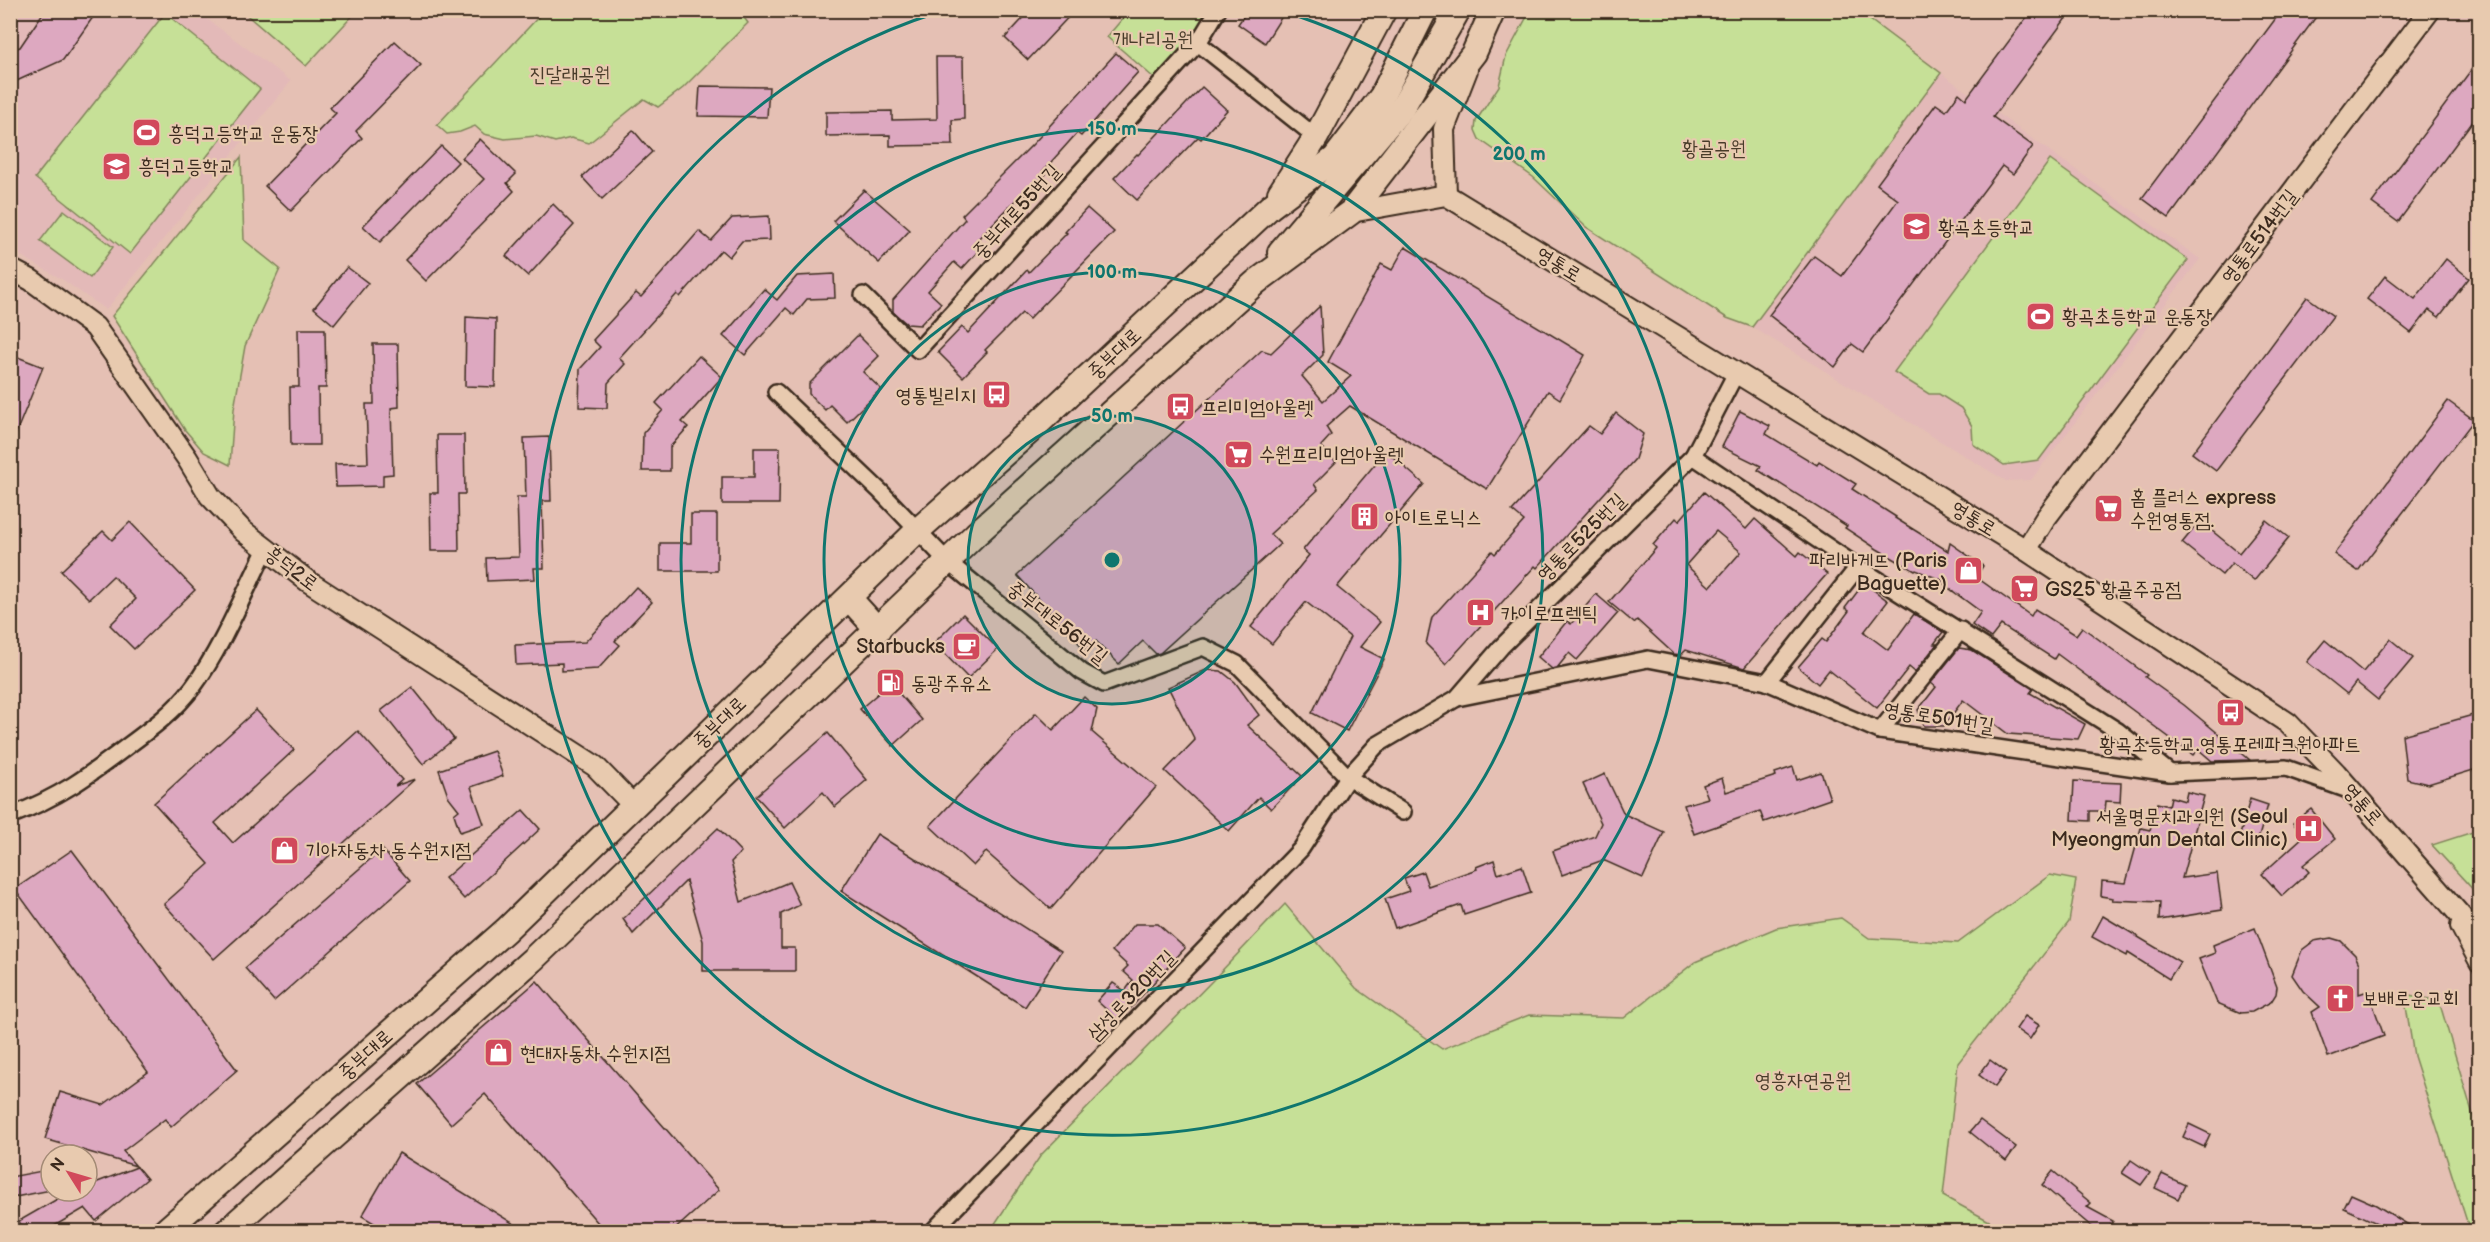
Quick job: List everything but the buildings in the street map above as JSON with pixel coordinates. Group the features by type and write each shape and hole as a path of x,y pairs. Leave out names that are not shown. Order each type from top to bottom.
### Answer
{"main road":[{"name":"중부대로","path":"1270,207 1316,136 1384,10"},
{"name":"중부대로","path":"164,1232 506,930 917,531 1031,430 1270,207 1335,158 1382,96 1425,10"},
{"name":"중부대로","path":"1256,282 1402,108 1458,10"},
{"name":"중부대로","path":"226,1232 532,960 948,562 1059,460 1256,282 1351,212 1474,53 1492,10"},
{"path":"1031,430 1059,460"},
{"path":"849,598 878,630"}],"street":[{"name":"중부대로55번길","path":"863,295 918,350 1198,43 1218,10"},
{"name":"영통로514번길","path":"2026,550 2045,519 2430,10"},
{"path":"1198,43 1316,136"},
{"path":"1351,212 1446,195 1444,129 1474,53"},
{"name":"영통로","path":"1446,195 2026,550 2288,723 2352,792 2476,934"},
{"name":"흥덕2로","path":"10,269 31,280 95,327 187,458 210,496 243,531 309,582 595,766 633,805"},
{"name":"영통로525번길","path":"1348,777 1377,745 1456,698 1501,647 1693,456 1736,373"},
{"path":"776,392 880,491 948,562"},
{"path":"1693,456 1858,567 2118,731 2170,773"},
{"path":"10,816 59,795 80,782 161,721 178,705 208,665 266,549"},
{"name":"중부대로56번길","path":"948,562 1082,672 1104,684 1203,647 1237,664 1348,777"},
{"path":"1767,682 1858,567"},
{"path":"1880,731 1961,630"},
{"name":"영통로501번길","path":"1456,698 1648,659 1767,682 1880,731 2170,773 2286,768 2352,792"},
{"path":"1348,777 1403,813"},
{"name":"삼성로320번길","path":"932,1232 1300,849 1348,777"},
{"name":"영통로","path":"2451,905 2480,962"}],"shaded area":[{"name":"흥덕고등학교","path":"11,11 196,11 291,81 106,310 63,280 11,250"},
{"name":"황곡초등학교","path":"1941,73 2200,259 2031,480 2006,481 1752,327"}],"green space":[{"path":"242,11 357,11 306,66"},
{"name":"진달래공원","path":"544,11 739,11 748,23 683,88 658,107 644,99 589,143 571,138 555,142 536,136 505,139 484,134 475,126 447,134 437,125"},
{"name":"개나리공원","path":"1129,11 1210,11 1192,40 1154,78 1107,37"},
{"name":"황골공원","path":"1530,11 1858,11 1941,73 1752,327 1727,318 1586,227 1533,177 1479,139 1475,130 1476,121 1499,86 1506,56"},
{"name":"흥덕고등학교 운동장","path":"165,13 260,89 130,254 35,178"},
{"path":"241,157 244,240 280,269 245,346 234,409 230,465 204,452 185,430 112,316"},
{"name":"황곡초등학교 운동장","path":"2050,160 2188,260 2039,460 2004,465 1973,444 1972,426 1961,408 1939,394 1929,394 1894,372"},
{"path":"64,210 113,247 90,278 40,241"},
{"path":"2480,830 2479,896 2432,845"},
{"name":"영흥자연공원","path":"2050,875 2076,880 2069,922 1958,1063 1943,1196 2003,1231 990,1231 1041,1155 1285,904 1356,988 1442,1049 1529,1015 1624,1018 1695,962 1776,928 1841,918 1869,938 1958,943"},
{"path":"2404,994 2439,1001 2479,1135 2479,1231 2470,1231 2414,1056"}],"place":[{"name":"흥덕고등학교 운동장","path":"147,133"},
{"name":"흥덕고등학교","path":"117,166"},
{"name":"황곡초등학교","path":"1917,227"},
{"name":"황곡초등학교 운동장","path":"2041,316"},
{"name":"영통빌리지","path":"997,395"},
{"name":"프리미엄아울렛","path":"1180,407"},
{"name":"수원프리미엄아울렛","path":"1238,454"},
{"name":"홈 플러스 express 수원영통점.","path":"2109,509"},
{"name":"아이트로닉스","path":"1364,517"},
{"name":"파리바게뜨 (Paris Baguette)","path":"1968,571"},
{"name":"GS25 황골주공점","path":"2024,589"},
{"name":"카이로프렉틱","path":"1480,613"},
{"name":"Starbucks","path":"966,646"},
{"name":"동광주유소","path":"890,683"},
{"name":"황곡초등학교.영통포레파크원아파트","path":"2230,713"},
{"name":"서울명문치과의원 (Seoul Myeongmun Dental Clinic)","path":"2309,828"},
{"name":"기아자동차 동수원지점","path":"284,850"},
{"name":"보배로운교회","path":"2341,998"},
{"name":"현대자동차 수원지점","path":"499,1053"}]}
